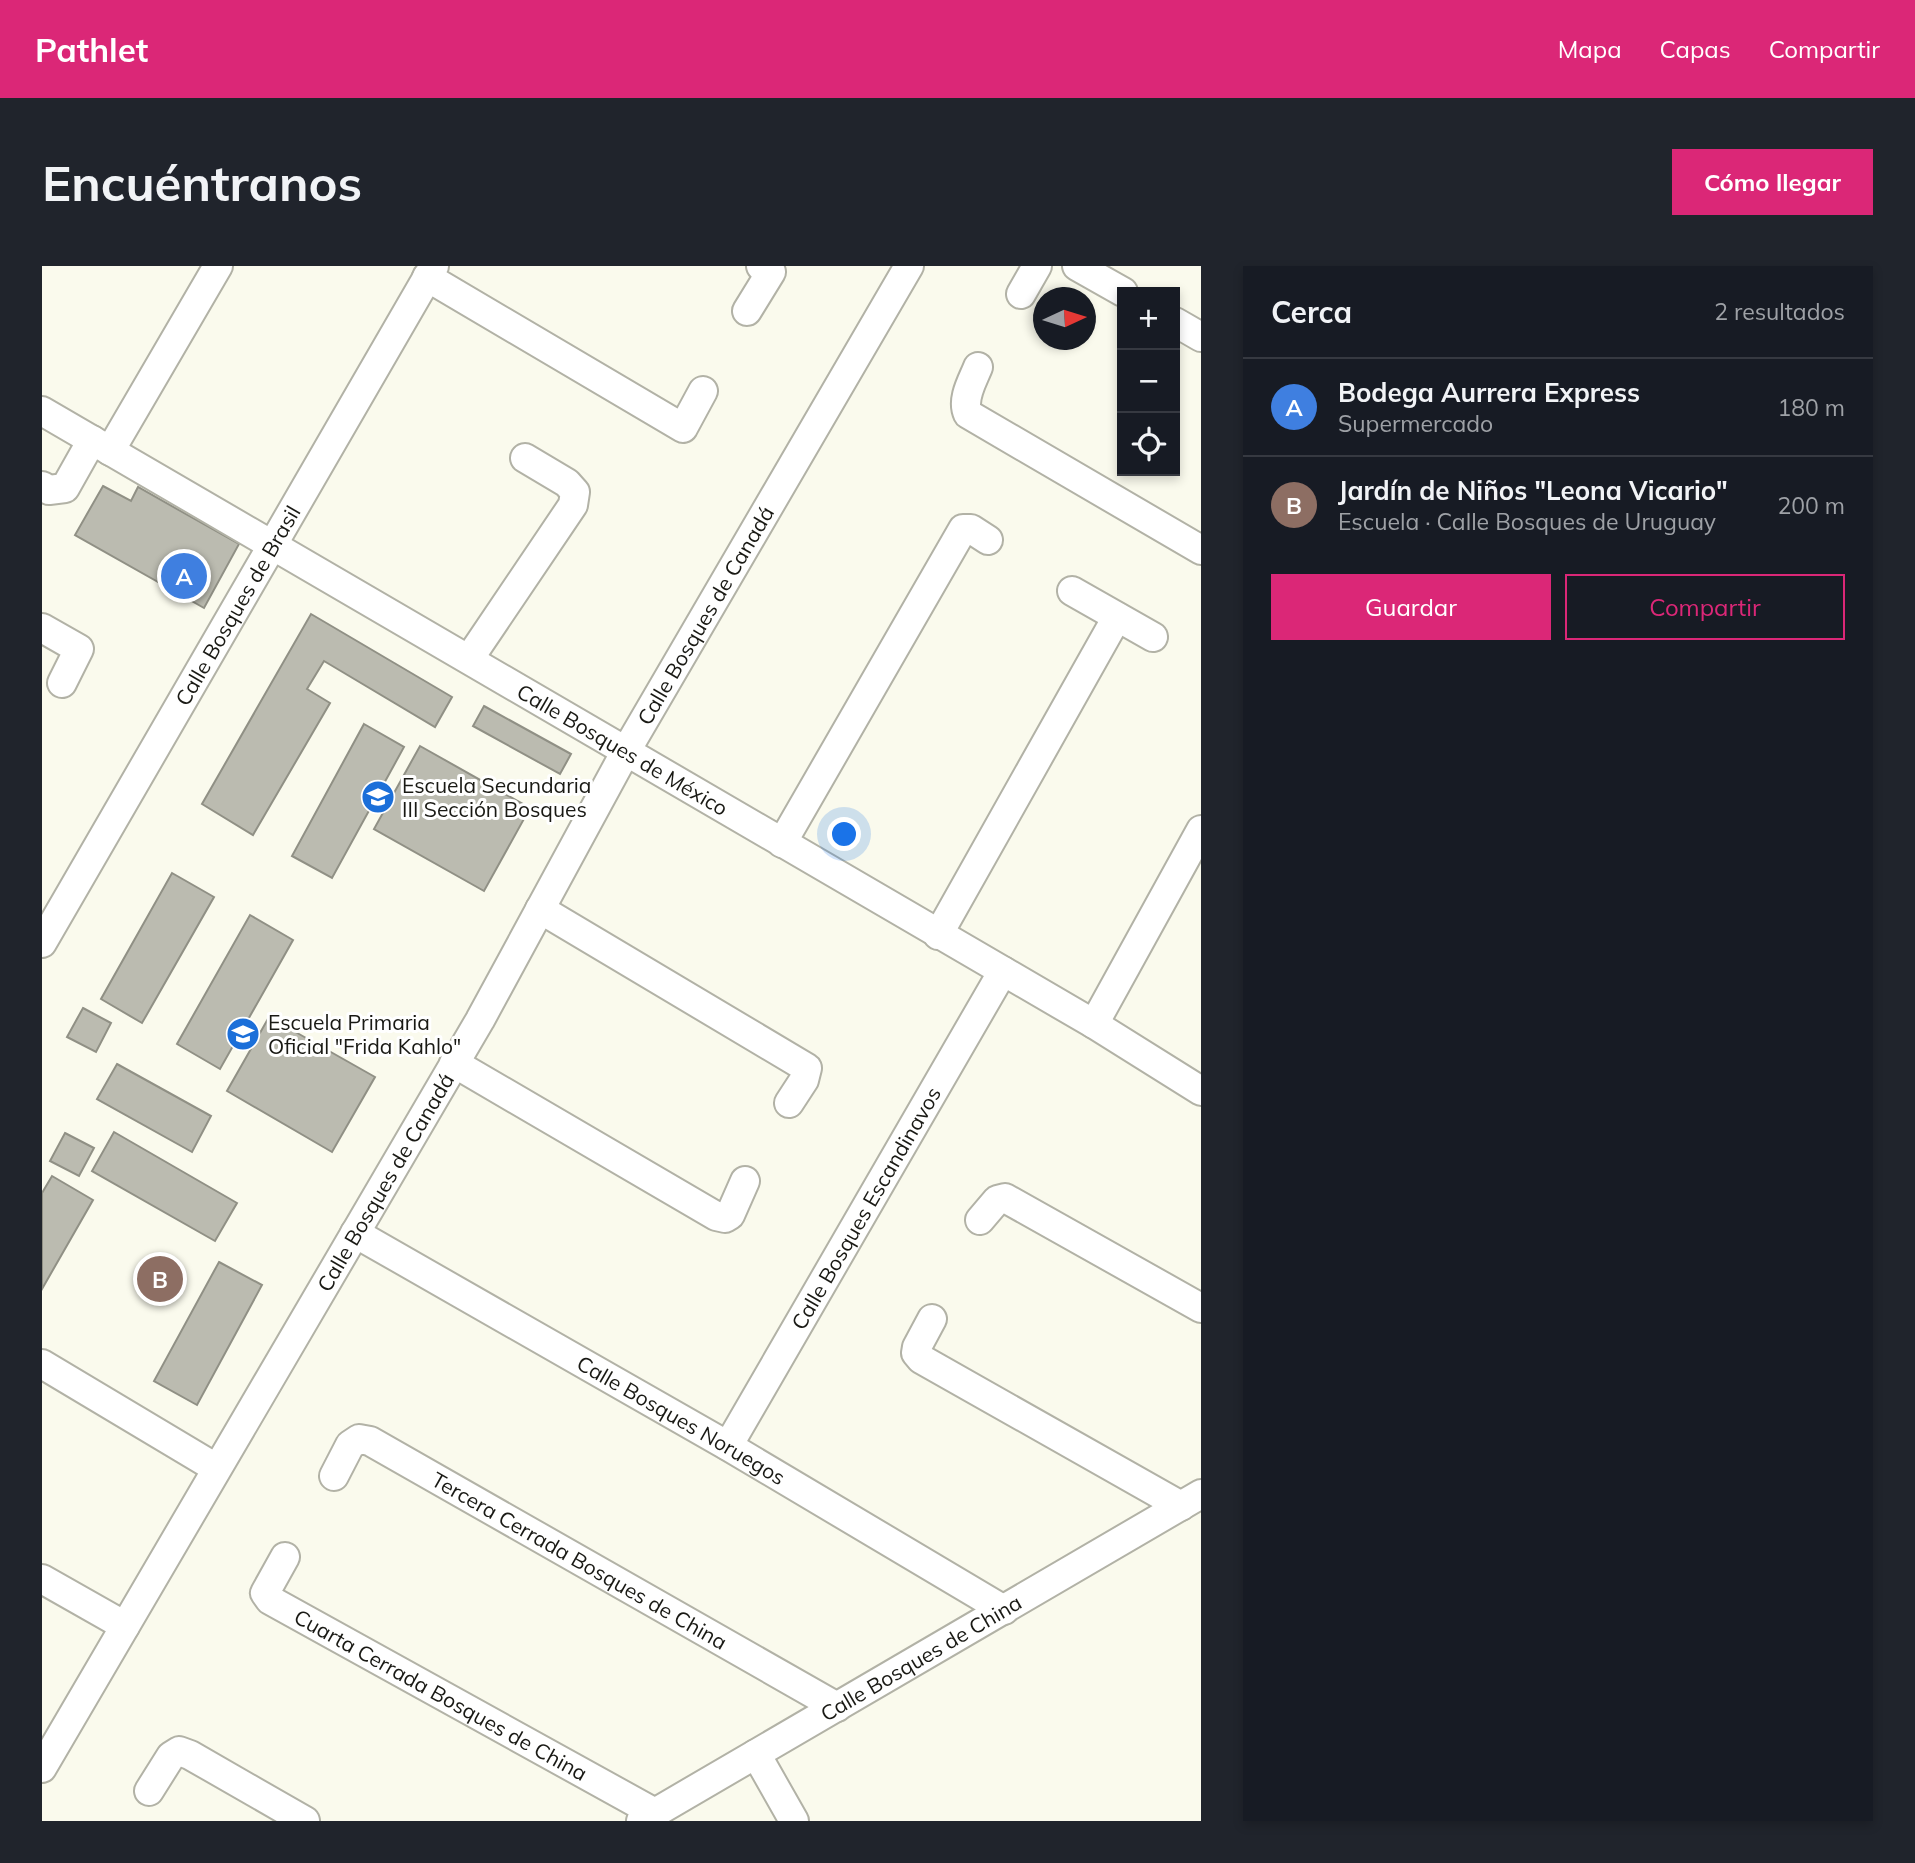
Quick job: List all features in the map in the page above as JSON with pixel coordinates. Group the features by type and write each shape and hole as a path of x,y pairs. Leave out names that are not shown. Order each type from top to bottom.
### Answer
{"street":[{"path":"42,486 49,490 65,488 101,445 218,266"},
{"path":"747,311 771,272 761,266"},
{"name":"Calle Bosques de Canadá","path":"42,1768 454,1063 626,751 909,266"},
{"path":"1021,294 1037,266"},
{"path":"1077,266 1117,289"},
{"path":"430,271 683,428 704,391"},
{"name":"Calle Bosques de Brasil","path":"42,943 430,271"},
{"path":"1180,325 1201,337"},
{"path":"978,367 966,400 965,408 968,414 1201,550"},
{"name":"Calle Bosques de México","path":"42,411 1094,1024 1201,1091"},
{"path":"469,659 573,505 575,492 567,483 525,458"},
{"path":"782,843 963,529 971,529 988,540"},
{"path":"1072,591 1153,638"},
{"path":"938,935 1117,617"},
{"path":"42,628 79,649 62,683"},
{"path":"1094,1024 1201,830"},
{"path":"540,909 807,1068 804,1080 789,1103"},
{"name":"Calle Bosques Escandinavos","path":"728,1446 1003,971"},
{"path":"454,1063 716,1216 725,1218 730,1215 745,1181"},
{"path":"981,1220 998,1200 1005,1198 1201,1308"},
{"name":"Calle Bosques Noruegos","path":"355,1233 728,1446 1004,1610"},
{"path":"932,1319 917,1347 916,1353 921,1359 1191,1500"},
{"path":"42,1364 216,1468"},
{"name":"Tercera Cerrada Bosques de China","path":"334,1476 350,1445 359,1439 370,1441 837,1707"},
{"name":"Calle Bosques de China","path":"648,1817 1191,1500"},
{"name":"Cuarta Cerrada Bosques de China","path":"285,1557 267,1587 265,1593 270,1600 648,1817"},
{"path":"42,1579 125,1626"},
{"path":"149,1791 171,1756 179,1751 304,1821"},
{"path":"756,1754 794,1821"}],"building":[{"path":"103,486 131,501 138,487 239,544 204,608 75,535"},
{"path":"311,614 452,697 435,727 324,661 307,689 330,703 253,835 202,804"},
{"path":"484,706 571,754 560,774 473,726"},
{"path":"364,724 404,747 332,878 292,856"},
{"path":"420,746 530,808 484,891 374,829"},
{"path":"172,873 214,897 142,1023 101,999"},
{"path":"250,915 293,940 220,1069 177,1044"},
{"path":"83,1008 111,1023 96,1052 67,1037"},
{"path":"269,1017 375,1077 332,1152 227,1091"},
{"path":"117,1064 211,1116 192,1152 97,1099"},
{"path":"114,1132 237,1203 215,1241 92,1171"},
{"path":"65,1133 94,1148 79,1176 50,1161"},
{"path":"52,1176 93,1200 42,1289 42,1193"},
{"path":"219,1262 262,1285 197,1405 154,1381"}],"place":[{"name":"Bodega Aurrera Express","path":"184,576"},
{"name":"Escuela Secundaria III Sección Bosques","path":"378,797"},
{"name":"Escuela Primaria Oficial \"Frida Kahlo\"","path":"243,1034"},
{"name":"Jardín de Niños \"Leona Vicario\"","path":"160,1279"}]}
